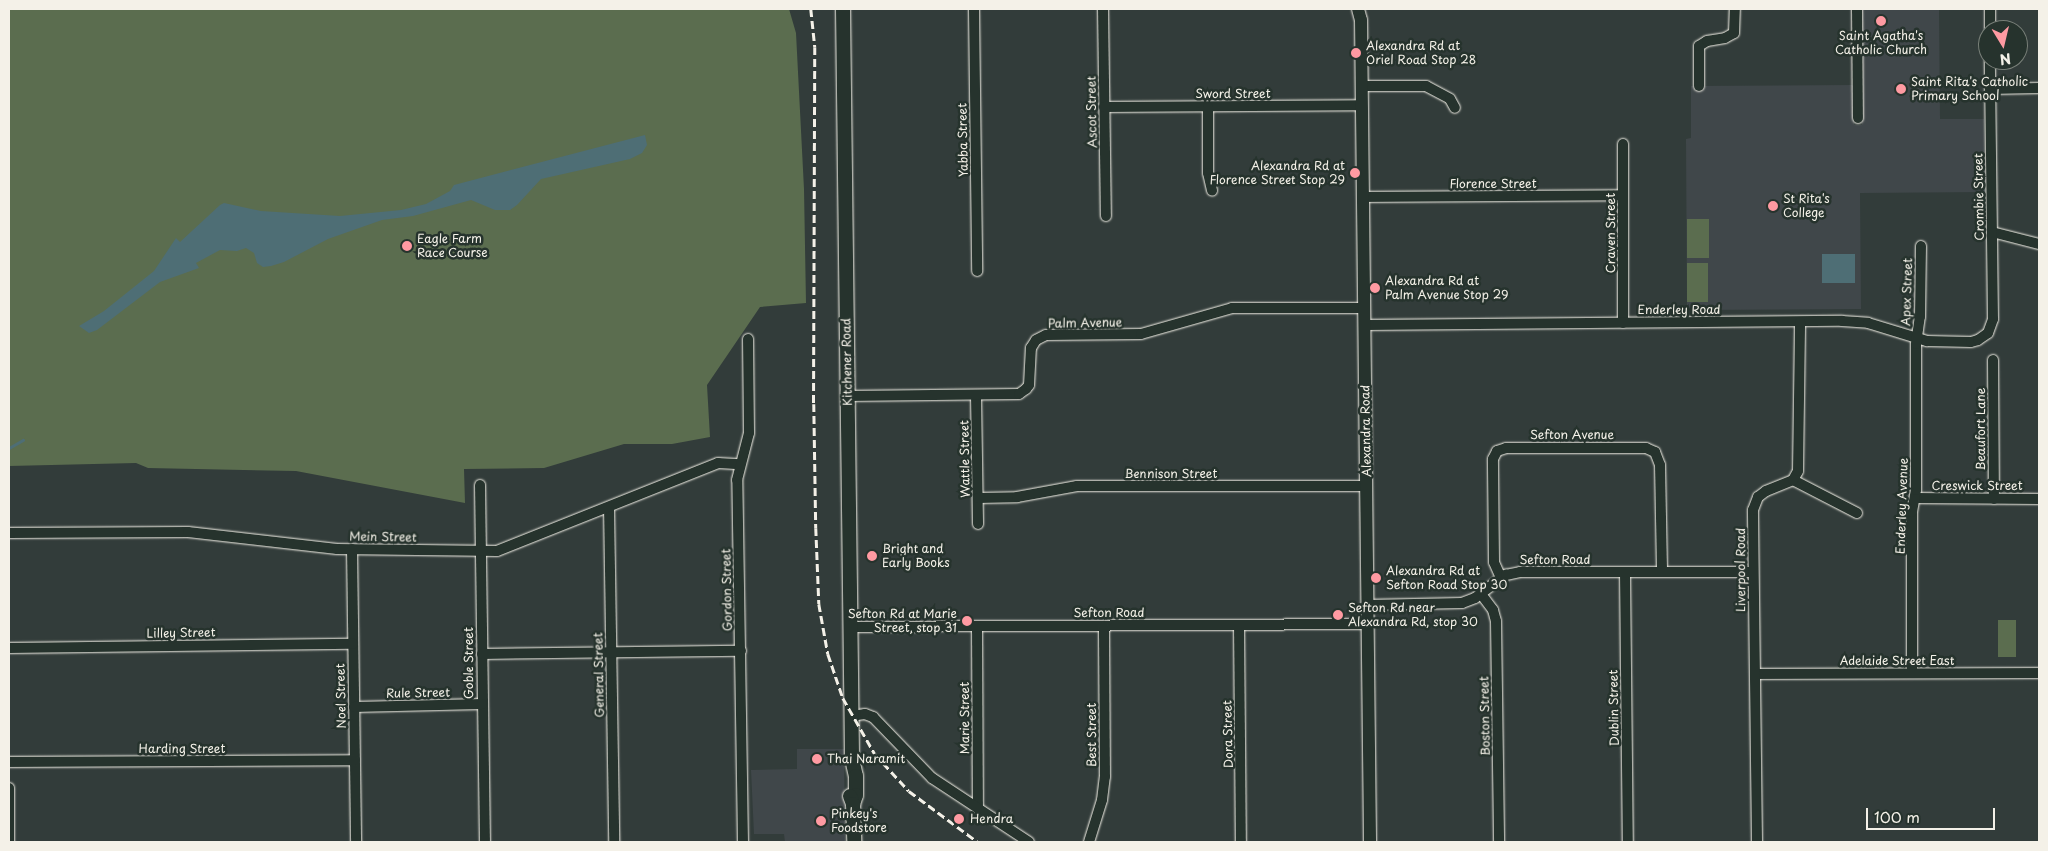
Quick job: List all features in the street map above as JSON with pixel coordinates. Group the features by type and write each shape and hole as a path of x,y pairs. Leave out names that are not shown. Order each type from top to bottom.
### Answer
{"main road":[{"name":"Kitchener Road","path":"843,9 852,716 852,759 849,767 849,782 854,842"}],"street":[{"name":"Yabba Street","path":"974,9 977,270"},
{"name":"Ascot Street","path":"1103,9 1106,216"},
{"path":"1699,86 1699,46 1707,41 1725,38 1734,33 1735,9"},
{"path":"1858,9 1858,118"},
{"name":"Alexandra Road","path":"1361,13 1370,842"},
{"name":"Crombie Street","path":"1988,333 1993,319 1990,70"},
{"path":"1362,86 1426,86 1450,99 1456,108"},
{"path":"1990,89 2039,88"},
{"name":"Sword Street","path":"1104,107 1362,105"},
{"path":"1208,107 1208,173 1212,191"},
{"name":"Craven Street","path":"1623,144 1623,323"},
{"name":"Florence Street","path":"1363,197 1623,196"},
{"path":"1992,232 2039,244"},
{"name":"Apex Street","path":"1917,339 1920,317 1921,246"},
{"name":"Palm Avenue","path":"848,396 1016,394 1025,391 1029,385 1031,348 1036,340 1046,335 1141,334 1232,308 1364,308"},
{"path":"1800,322 1799,463 1793,480 1857,513"},
{"name":"Enderley Road","path":"1364,325 1862,322 1917,339 1971,342 1988,333"},
{"name":"Gordon Street","path":"743,842 737,480 749,433 748,339"},
{"name":"Enderley Avenue","path":"1912,673 1912,512 1915,498 1917,339"},
{"name":"Beaufort Lane","path":"1993,360 1994,499"},
{"name":"Wattle Street","path":"976,395 978,524"},
{"name":"Sefton Avenue","path":"1501,578 1494,562 1493,459 1497,451 1506,448 1646,448 1655,452 1660,465 1662,572"},
{"name":"Mein Street","path":"9,534 188,532 352,549 481,552 504,549 718,464 740,464"},
{"name":"Liverpool Road","path":"1757,842 1753,572 1755,503 1766,490 1793,480"},
{"name":"Goble Street","path":"480,485 484,842"},
{"name":"Bennison Street","path":"978,498 1016,497 1076,486 1366,486"},
{"name":"Creswick Street","path":"1915,498 2039,499"},
{"name":"General Street","path":"609,507 614,842"},
{"name":"Noel Street","path":"352,549 356,842"},
{"name":"Sefton Road","path":"1367,605 1462,603 1480,594 1501,578 1520,572 1753,572"},
{"name":"Dublin Street","path":"1625,573 1628,842"},
{"name":"Boston Street","path":"1480,594 1493,610 1496,621 1499,842"},
{"name":"Sefton Road","path":"851,627 1367,624"},
{"name":"Dora Street","path":"1239,625 1242,842"},
{"name":"Best Street","path":"1089,842 1102,800 1105,776 1104,626"},
{"name":"Marie Street","path":"977,627 978,809"},
{"name":"Lilley Street","path":"9,648 353,644"},
{"path":"482,654 741,651"},
{"name":"Adelaide Street East","path":"1755,674 2039,673"},
{"name":"Rule Street","path":"354,707 482,704"},
{"path":"852,716 865,714 873,716 932,778 1029,842"},
{"name":"Harding Street","path":"9,762 355,760"},
{"path":"9,788 9,842"}],"shaded area":[{"name":"St Rita's College","path":"1861,9 1939,9 1940,119 1984,119 1985,192 1860,193 1861,309 1687,310 1686,139 1691,138 1691,86 1854,85 1854,125 1862,125"},
{"path":"797,749 844,749 845,842 785,842 784,834 754,834 751,770 797,769"}],"green space":[{"name":"Eagle Farm Race Course","path":"9,9 789,9 796,33 804,189 806,303 760,307 707,385 710,437 672,444 624,444 544,468 464,469 465,503 296,471 148,468 136,463 9,466"},
{"path":"1687,219 1709,219 1709,258 1687,258"},
{"path":"1687,263 1708,263 1708,302 1687,302"},
{"path":"1998,620 2016,620 2016,657 1998,657"}],"water":[{"path":"645,135 647,145 642,153 630,159 541,179 510,210 495,210 471,200 413,216 382,220 328,239 284,262 271,266 263,267 257,263 254,253 246,248 237,251 220,250 196,263 199,268 160,282 97,330 89,333 79,326 104,311 154,271 176,238 180,242 224,203 261,211 340,216 401,210 426,204 450,191 454,185"},
{"path":"1822,254 1855,254 1855,283 1822,283"}],"waterway":[{"path":"9,448 23,440"}],"railway":[{"path":"811,9 815,47 814,404 816,528 819,604 828,654 843,698 875,754 909,791 978,842"}],"place":[{"name":"Saint Agatha's Catholic Church","path":"1881,21"},
{"name":"Alexandra Rd at Oriel Road Stop 28","path":"1356,53"},
{"name":"Saint Rita's Catholic Primary School","path":"1901,89"},
{"name":"Alexandra Rd at Florence Street Stop 29","path":"1355,173"},
{"name":"St Rita's College","path":"1773,206"},
{"name":"Eagle Farm Race Course","path":"407,246"},
{"name":"Alexandra Rd at Palm Avenue Stop 29","path":"1375,288"},
{"name":"Bright and Early Books","path":"872,556"},
{"name":"Alexandra Rd at Sefton Road Stop 30","path":"1376,578"},
{"name":"Sefton Rd near Alexandra Rd, stop 30","path":"1338,615"},
{"name":"Sefton Rd at Marie Street, stop 31","path":"967,621"},
{"name":"Thai Naramit","path":"817,759"},
{"name":"Hendra","path":"959,819"},
{"name":"Pinkey's Foodstore","path":"821,821"}]}
